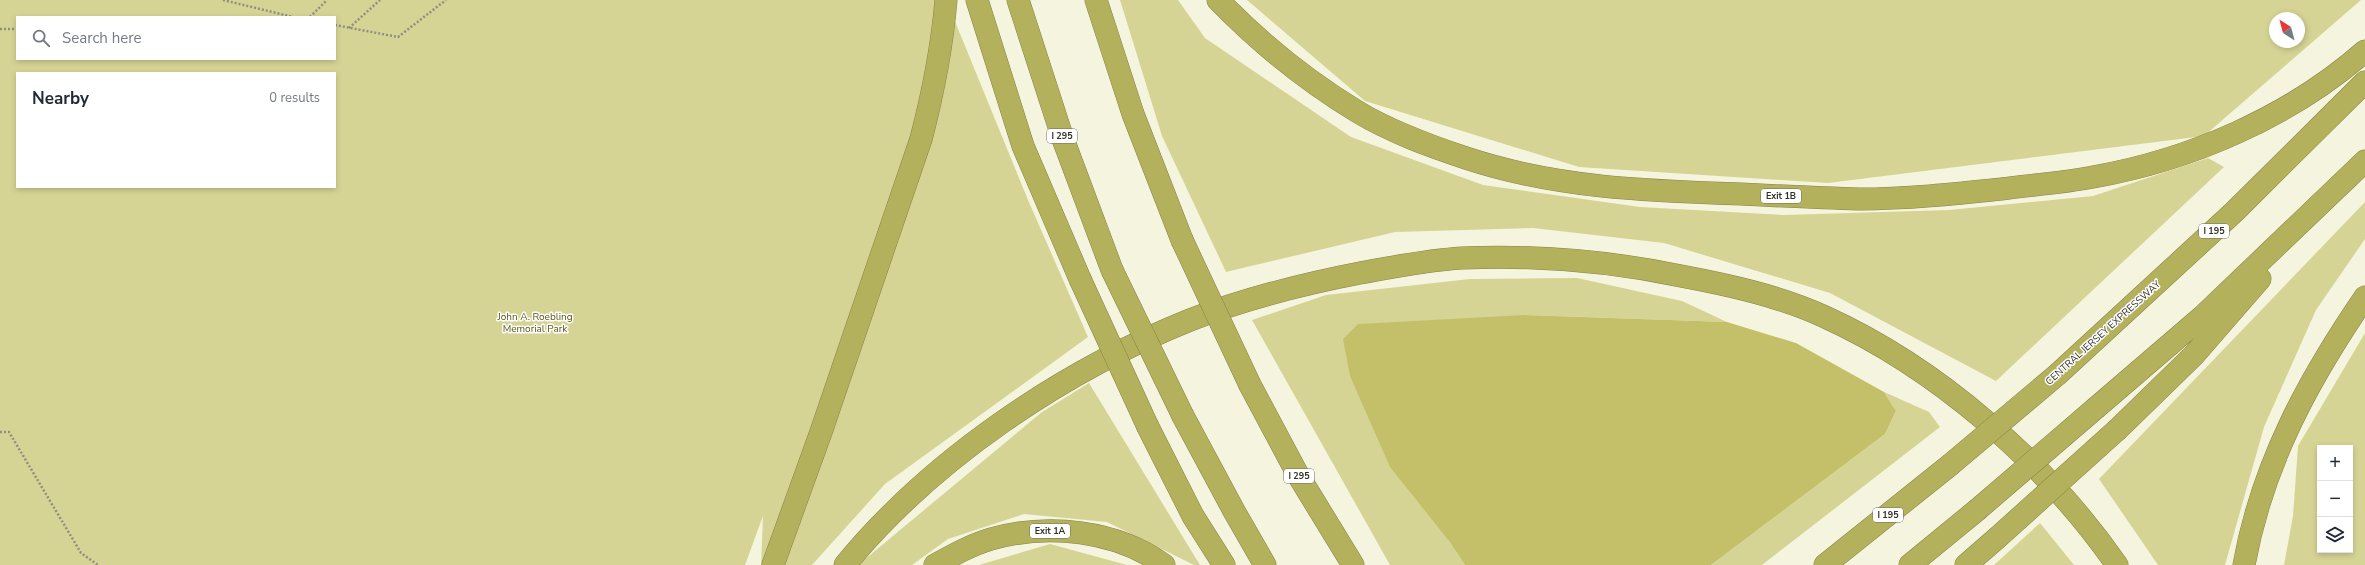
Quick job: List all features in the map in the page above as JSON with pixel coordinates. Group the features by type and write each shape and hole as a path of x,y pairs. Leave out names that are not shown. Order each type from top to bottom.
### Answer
{"highway":[{"path":"773,565 821,432 921,139 932,98 942,45 946,0"},
{"path":"977,0 1023,146 1080,279 1148,427 1193,516 1224,565"},
{"name":"I 295","path":"1018,0 1063,139 1112,270 1183,416 1234,511 1266,565"},
{"name":"I 295","path":"1096,0 1133,114 1182,240 1250,385 1298,475 1353,565"},
{"name":"Exit 1B","path":"1218,0 1265,43 1310,79 1358,112 1380,123 1424,143 1514,172 1572,184 1631,190 1861,199 1961,193 2094,177 2143,166 2192,151 2248,127 2306,94 2365,51"},
{"name":"CENTRAL JERSEY EXPRESSWAY","path":"1824,565 1950,465 2058,374 2234,212 2365,82"},
{"path":"1910,565 1977,510 2204,316 2365,162"},
{"path":"1966,565 2118,429 2194,355 2345,182"},
{"path":"845,565 890,516 934,475 993,429 1068,381 1122,352 1190,320 1278,292 1386,268 1460,258 1525,258 1603,263 1650,269 1711,282 1772,298 1821,315 1860,335 1922,372 1975,411 2065,497 2117,565"},
{"path":"2244,565 2259,501 2292,419 2315,374 2365,297"},
{"name":"Exit 1A","path":"935,565 963,549 990,539 1020,533 1053,531 1071,532 1114,540 1132,547 1164,565"}],"path":[{"path":"223,0 289,16"},
{"path":"311,16 327,0"},
{"path":"348,28 380,0"},
{"path":"336,26 398,38 446,0"},
{"path":"0,30 16,29"},
{"path":"0,432 9,432 81,553 98,565"}],"green space":[{"name":"John A. Roebling Memorial Park","path":"0,0 935,0 952,14 1028,200 1088,337 885,484 812,565 761,565 763,516 745,565 0,565"},
{"path":"1120,0 1178,0 1205,38 1351,137 1483,185 1640,207 1784,215 1949,210 2093,196 2208,158 2224,167 1996,381 1830,293 1664,243 1533,228 1395,232 1226,272 1162,136"},
{"path":"1247,0 2361,0 2204,136 1828,183 1579,167 1365,101"},
{"path":"2365,202 2365,239 2316,310 2264,427 2225,565 2158,565 2099,479"},
{"path":"1577,278 1682,301 1727,322 1525,315 1449,541 1465,565 1390,565 1252,320 1326,295 1470,279"},
{"path":"2365,333 2365,565 2284,565 2293,516 2298,446"},
{"path":"1089,383 1200,565 1194,565 1107,522 1024,514 948,539 912,565 858,565 1042,412"},
{"path":"1884,392 1929,412 1940,427 1762,565 1711,565 1885,434 1896,411"},
{"path":"2040,523 2074,565 1994,565"},
{"path":"1050,544 1127,565 979,565"}],"shaded area":[{"path":"1525,315 1727,322 1796,343 1884,392 1896,411 1885,434 1711,565 1465,565 1449,541 1390,467 1350,376 1343,339 1358,324"}]}
